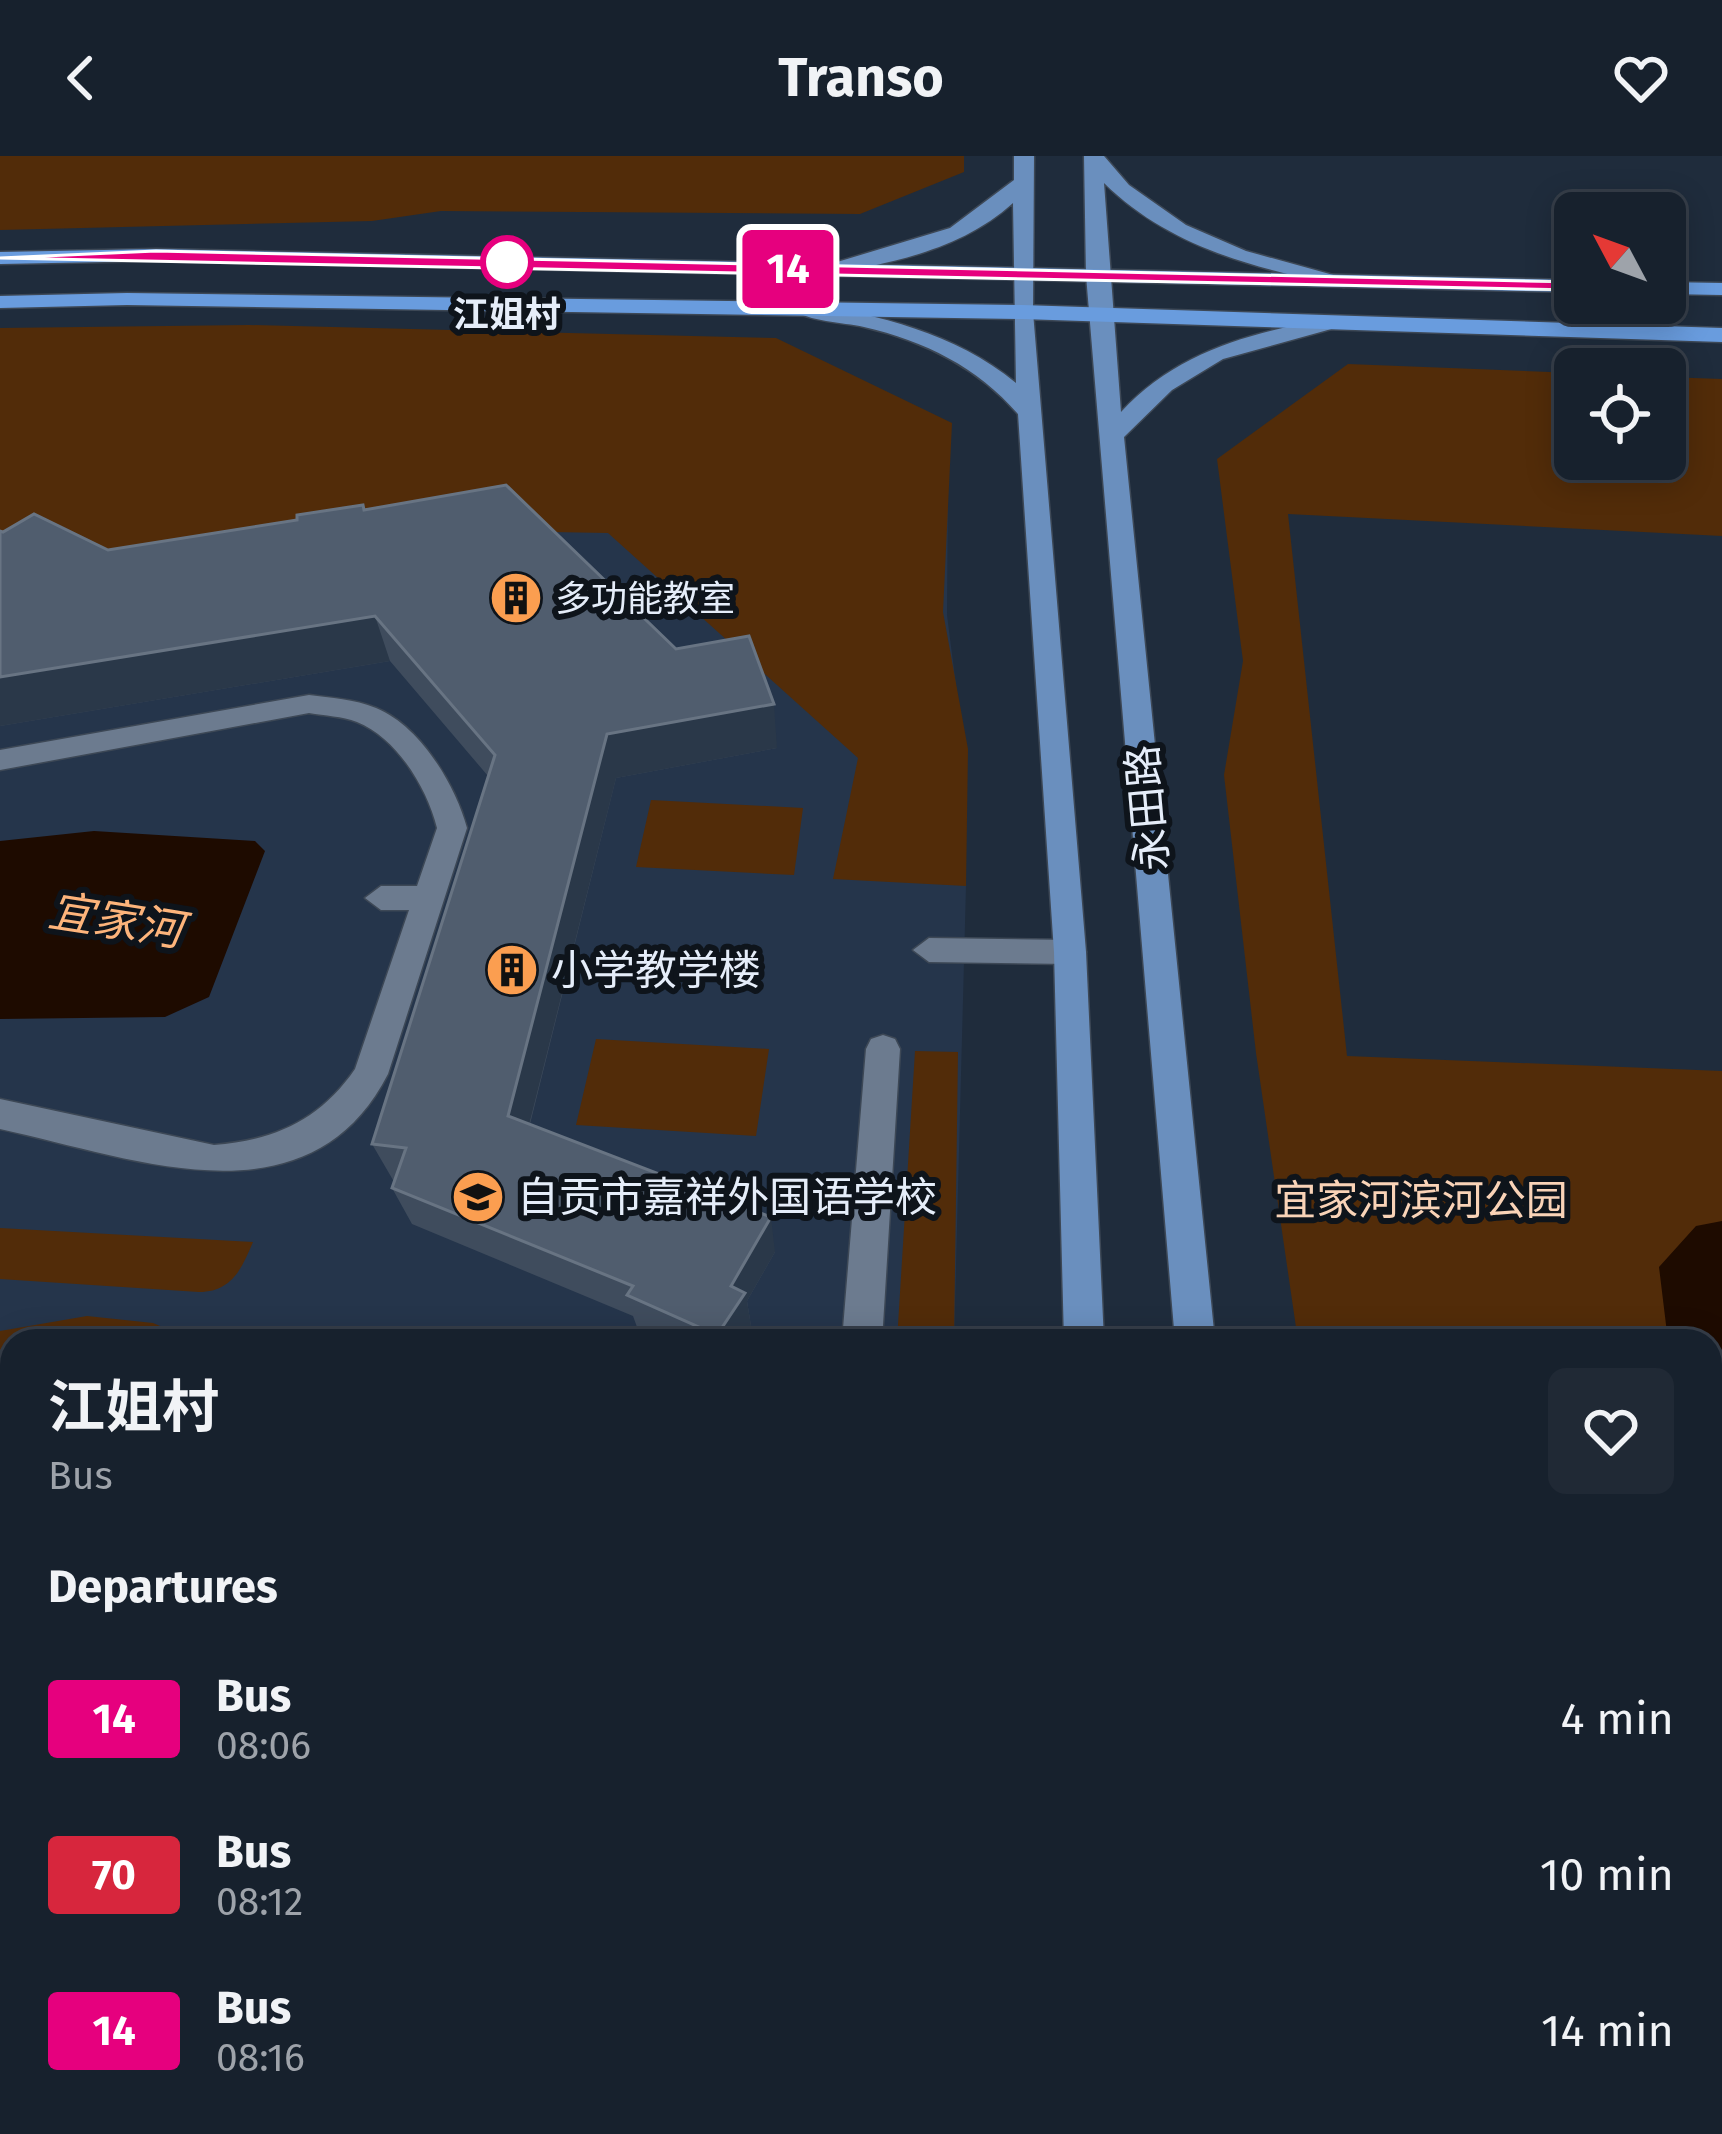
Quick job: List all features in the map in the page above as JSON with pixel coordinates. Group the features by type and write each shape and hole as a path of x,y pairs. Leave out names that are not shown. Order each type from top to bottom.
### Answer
{"highway":[{"path":"0,258 156,255 1554,286"},
{"path":"1686,288 1722,289"},
{"path":"0,302 127,299 1022,312 1722,335"}],"main road":[{"name":"永田路","path":"1024,156 1020,274 1070,952 1084,1329"},
{"name":"永田路","path":"1094,159 1096,275 1194,1329"},
{"path":"1094,159 1146,213 1191,241 1256,263 1344,281"},
{"path":"824,269 961,233 997,213 1023,182"},
{"path":"803,309 874,322 983,363 1029,412"},
{"path":"1113,435 1143,399 1181,367 1224,346 1342,323"}],"lane":[{"path":"0,760 309,704 356,710 392,734 449,811 452,828 371,1074 356,1099 311,1138 264,1155 214,1160 0,1114"},
{"path":"381,898 429,898"},
{"path":"928,950 1070,952"},
{"path":"863,1329 883,1049"}],"shaded area":[{"name":"自贡市嘉祥外国语学校","path":"0,468 948,484 947,615 965,756 966,886 954,1329 0,1329"}],"green space":[{"path":"0,156 964,156 964,172 860,214 441,211 372,221 0,230"},
{"path":"249,325 776,338 952,423 943,612 968,749 966,886 833,879 858,758 608,533 499,531 0,558 0,328"},
{"name":"宜家河滨河公园","path":"1348,364 1554,372 1554,480 1686,480 1686,378 1722,379 1722,536 1288,514 1347,1056 1722,1071 1722,1329 1296,1329 1256,1053 1224,775 1243,661 1217,459"},
{"path":"651,800 803,808 794,875 636,867"},
{"path":"596,1039 769,1049 756,1136 576,1125"},
{"path":"915,1051 958,1052 954,1329 898,1329"},
{"path":"0,1228 253,1242 228,1283 199,1292 0,1279"},
{"path":"87,1316 153,1323 167,1329 12,1329"}],"water":[{"name":"宜家河","path":"94,831 255,841 265,851 209,997 165,1017 0,1019 0,841"},
{"path":"1722,1221 1722,1329 1667,1329 1659,1267 1696,1226"}],"building":[{"path":"506,485 676,649 749,636 774,704 607,734 508,1116 771,1217 731,1286 745,1293 721,1329 704,1329 627,1295 633,1286 392,1188 406,1148 372,1144 495,755 375,616 0,677 0,531 34,514 108,550 297,520 297,515 363,505 364,510"}],"bus line":[{"name":"14","path":"0,258 156,255 1554,286"}],"place":[{"name":"江姐村","path":"507,262"},
{"name":"多功能教室","path":"516,598"},
{"name":"小学教学楼","path":"512,970"},
{"name":"自贡市嘉祥外国语学校","path":"478,1197"}]}
